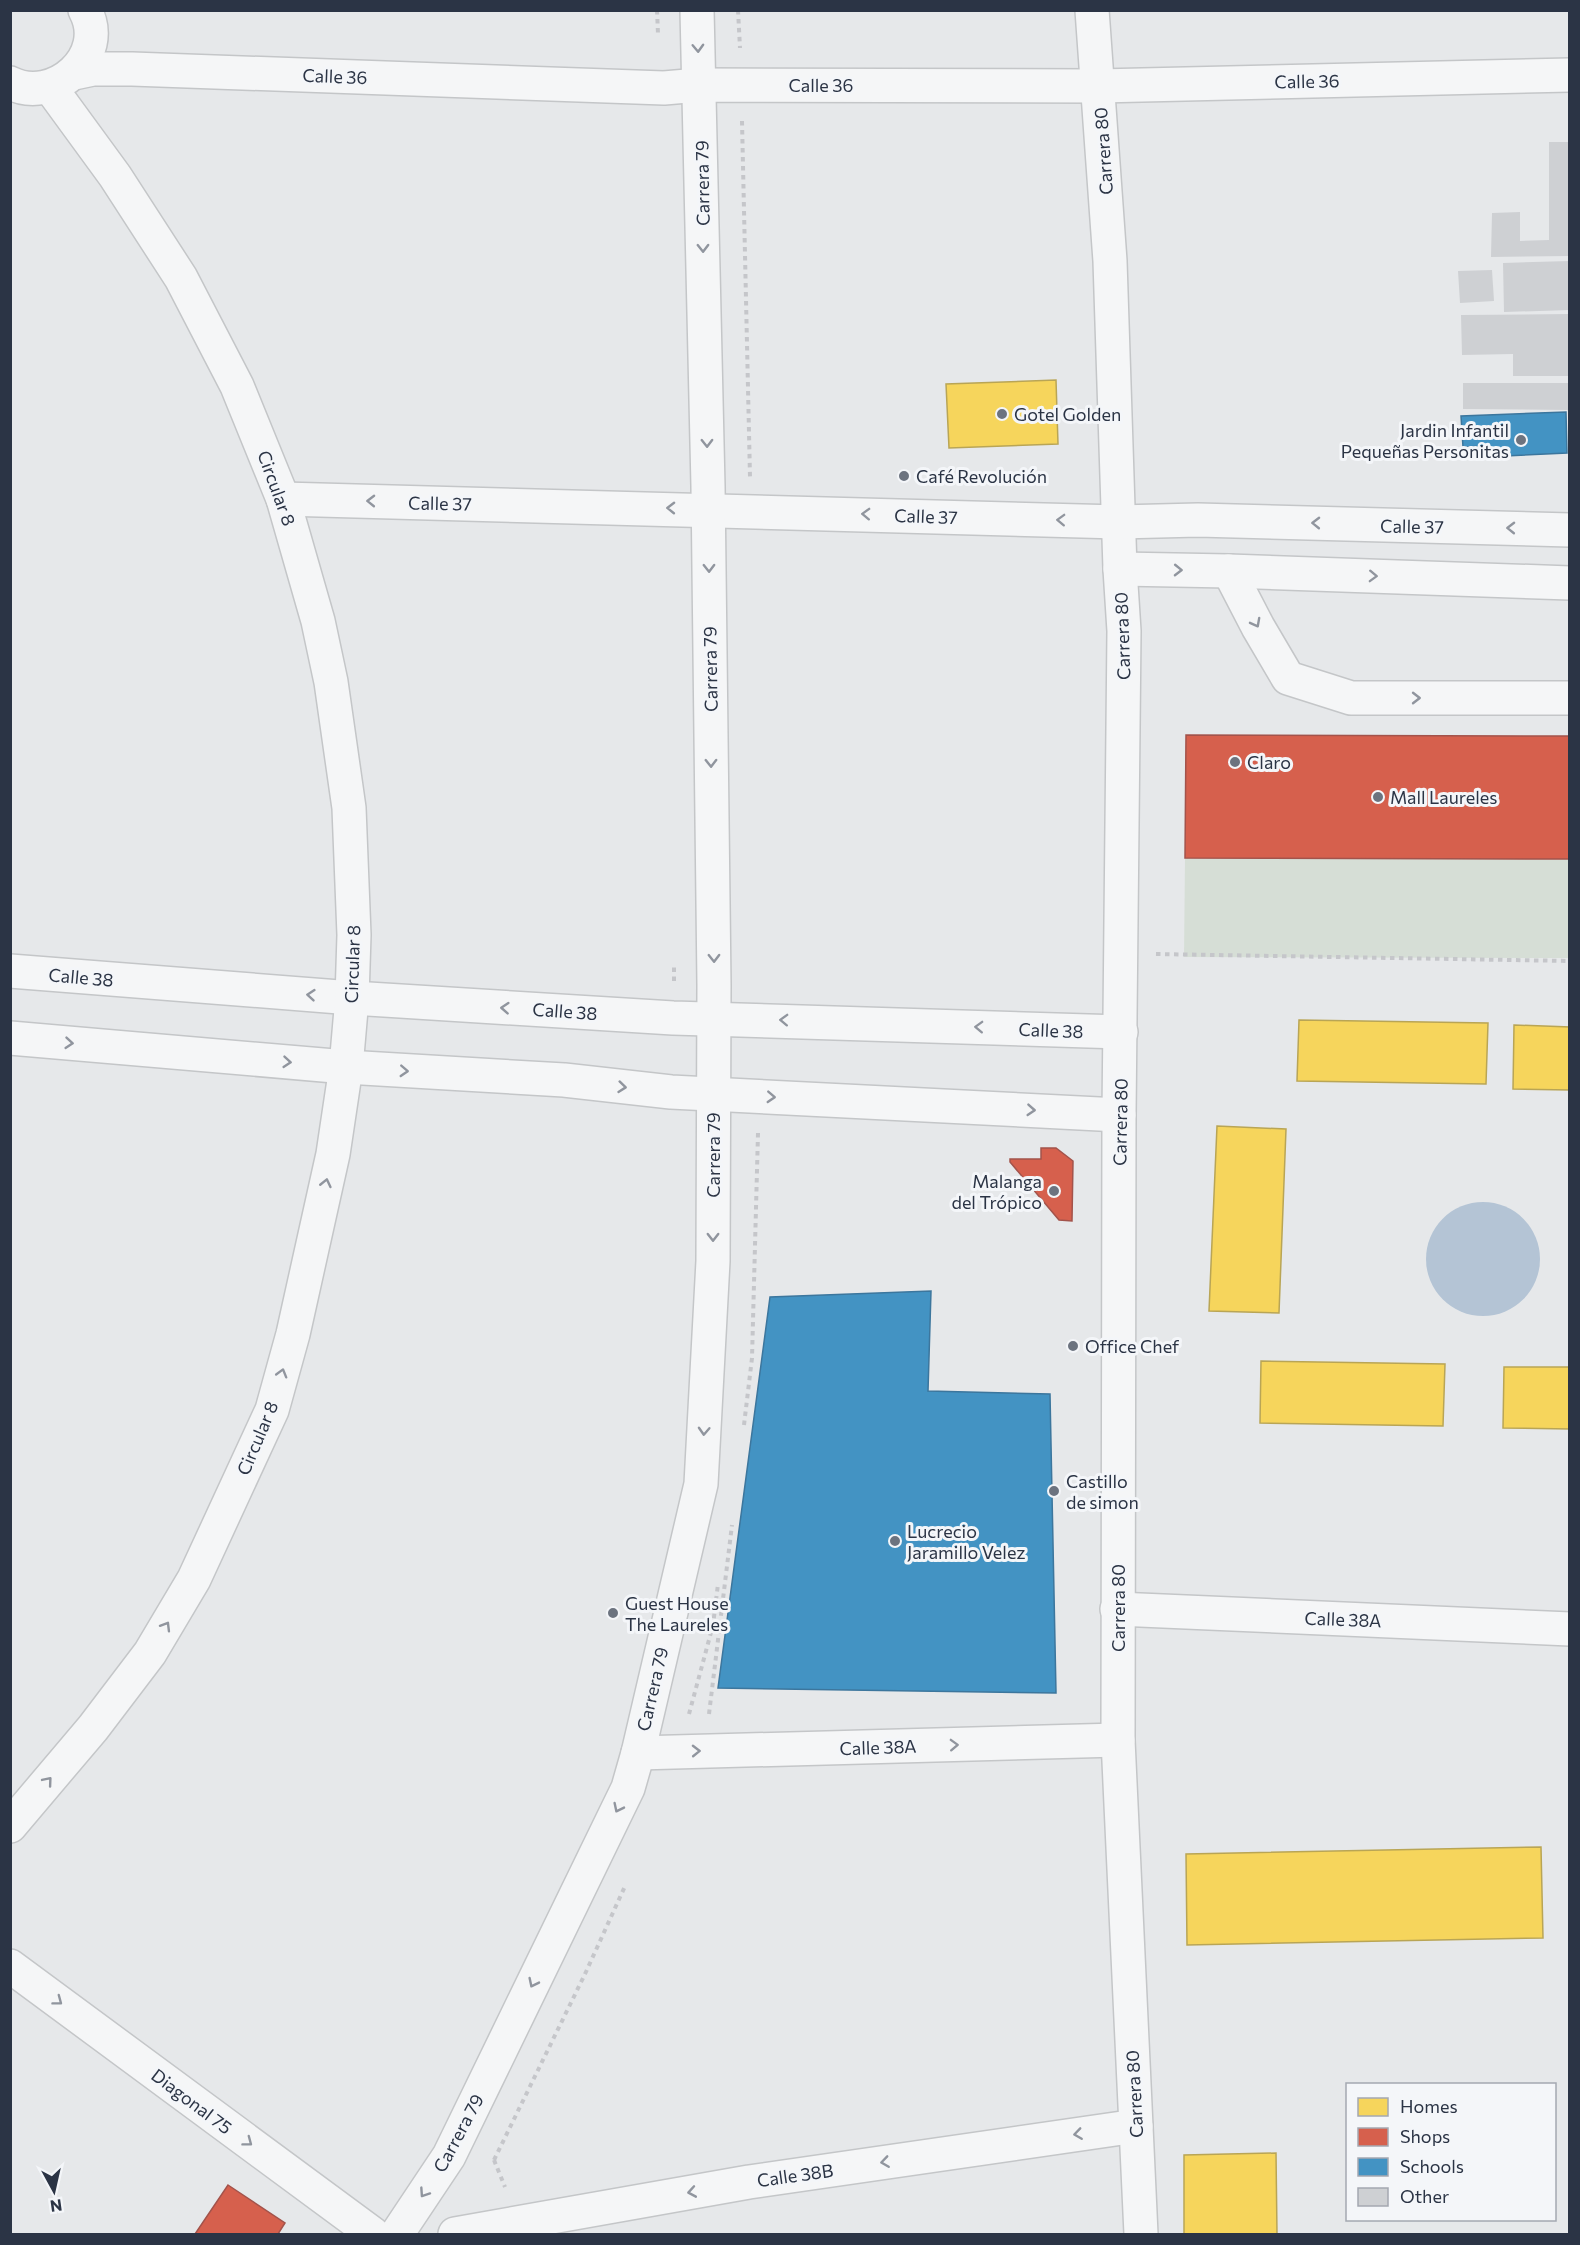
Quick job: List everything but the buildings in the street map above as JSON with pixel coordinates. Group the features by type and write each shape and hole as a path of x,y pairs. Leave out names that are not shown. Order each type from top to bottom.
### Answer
{"street":[{"name":"Carrera 79","path":"397,2235 449,2156 628,1788 701,1484 713,1260 714,1018 708,509 697,10"},
{"name":"Carrera 80","path":"1092,10 1110,261 1124,631 1119,1115 1118,1740 1141,2235"},
{"path":"35,88 86,56 93,19"},
{"name":"Calle 36","path":"35,88 93,69 664,88 699,85 1099,86 1569,75"},
{"name":"Circular 8","path":"10,1826 93,1728 150,1653 194,1579 272,1410 293,1335 333,1154 346,1067 352,998 354,935 349,808 332,682 318,621 283,499 237,386 181,278 115,176 35,88"},
{"name":"Calle 37","path":"283,499 751,510 1119,522 1198,520 1569,530"},
{"path":"1120,569 1569,583"},
{"path":"1229,571 1288,678 1351,698 1569,698"},
{"name":"Calle 38","path":"10,971 352,998 673,1018 1121,1032"},
{"path":"10,1038 346,1067 564,1080 671,1092 1119,1115"},
{"name":"Calle 38A","path":"1117,1610 1569,1629"},
{"name":"Calle 38A","path":"638,1753 1118,1740"},
{"name":"Diagonal 75","path":"10,1966 373,2235"},
{"name":"Calle 38B","path":"455,2235 749,2182 1136,2126"}],"path":[{"path":"738,10 751,510"},
{"path":"1122,953 1569,961"}],"shaded area":[{"path":"1185,858 1569,859 1569,958 1184,957"}],"water":[{"path":"1483,1202 1505,1207 1523,1219 1535,1237 1540,1259 1535,1281 1523,1299 1505,1311 1483,1316 1461,1311 1443,1299 1431,1281 1426,1259 1431,1237 1443,1219 1461,1207"}],"place":[{"name":"Gotel Golden","path":"1002,414"},
{"name":"Jardin Infantil Pequeñas Personitas","path":"1521,440"},
{"name":"Café Revolución","path":"904,476"},
{"name":"Claro","path":"1235,762"},
{"name":"Mall Laureles","path":"1378,797"},
{"name":"Malanga del Trópico","path":"1054,1191"},
{"name":"Office Chef","path":"1073,1346"},
{"name":"Castillo de simon","path":"1054,1491"},
{"name":"Lucrecio Jaramillo Velez","path":"895,1541"},
{"name":"Guest House The Laureles","path":"613,1613"}]}
